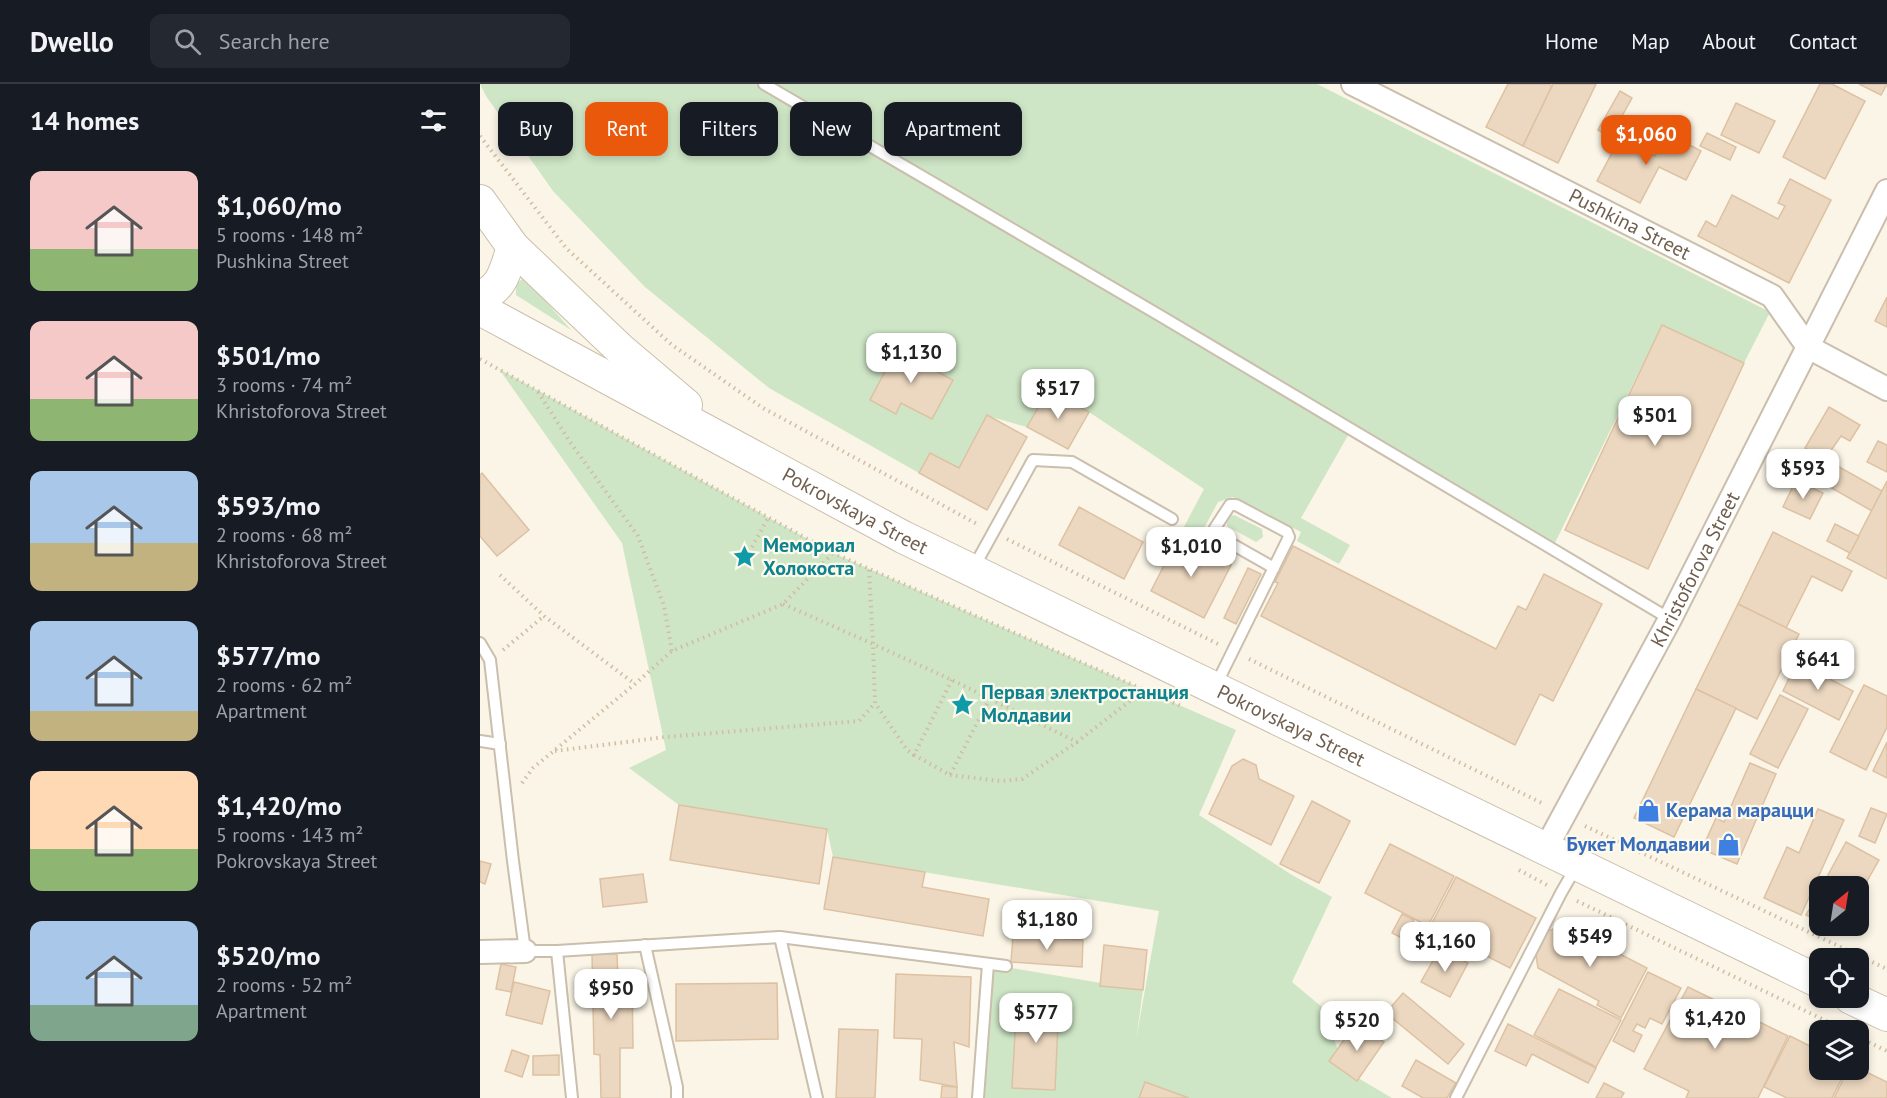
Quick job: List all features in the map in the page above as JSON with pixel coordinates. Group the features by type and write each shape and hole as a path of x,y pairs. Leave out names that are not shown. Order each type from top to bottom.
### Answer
{"main road":[{"name":"Pokrovskaya Street","path":"480,201 513,247 621,350 735,446"},
{"path":"480,297 487,295 502,281 513,247"},
{"name":"Pokrovskaya Street","path":"480,309 903,537 1809,977"},
{"path":"1869,1006 1887,1015"}],"street":[{"name":"Pushkina Street","path":"1353,84 1772,296 1808,347 1887,389"},
{"name":"Khristoforova Street","path":"1546,848 1670,619 1887,191"},
{"path":"480,952 525,951"}],"lane":[{"path":"764,84 1159,315 1670,619"},
{"path":"972,570 1033,460 1072,462 1172,519"},
{"path":"1215,688 1274,568 1288,539 1287,532 1236,505 1230,505 1215,528 1216,535 1274,568"},
{"path":"480,643 490,660 525,951 780,937 1006,966"},
{"path":"480,741 500,744"},
{"path":"1456,1098 1578,864"},
{"path":"780,937 817,1098"},
{"path":"645,945 677,1086 677,1098"},
{"path":"557,951 572,1098"},
{"path":"978,1098 988,964"}],"path":[{"path":"480,359 833,553 1193,712"},
{"path":"537,391 570,442 638,536 664,606 672,651"},
{"path":"752,547 768,518"},
{"path":"533,768 672,651 783,604 833,553"},
{"path":"869,570 875,703 907,750 950,775 1000,781 1022,779 1077,742 1143,691"},
{"path":"500,575 544,616 635,684"},
{"path":"783,604 952,680 1077,742"},
{"path":"490,660 544,616"},
{"path":"914,755 952,680"},
{"path":"950,775 990,698"},
{"path":"555,751 665,736 859,721 875,703"},
{"path":"1563,814 1594,831 1887,969"},
{"path":"1515,868 1561,893 1824,1020"},
{"path":"1869,1042 1887,1051"}],"green space":[{"path":"480,84 1317,84 1770,312 1744,363 1662,325 1552,549 1351,430 1301,518 1350,545 1339,564 1297,541 1301,532 1233,497 1218,502 1194,547 1178,538 1204,489 1089,412 1049,390 1027,427 988,416 959,468 930,453 919,473 769,388 645,287 553,191 528,156 573,156 573,102 498,102 498,113"},
{"path":"523,279 531,284 571,330 516,295 516,283"},
{"path":"499,369 833,553 1236,730 1199,815 1292,875 1332,897 1292,982 1322,1007 1346,1071 1392,1098 978,1098 988,964 1143,990 1136,1040 1159,911 833,857 827,829 679,805 629,768 666,750 622,543"},
{"path":"1234,515 1262,529 1263,537 1256,542 1227,526 1227,517"}],"building":[{"path":"1508,84 1549,84 1552,86 1523,146 1486,127"},
{"path":"1553,84 1596,84 1558,163 1523,146"},
{"path":"1820,84 1832,84 1865,101 1825,179 1783,157"},
{"path":"1859,84 1887,84 1881,95"},
{"path":"1620,91 1632,98 1610,137 1598,130"},
{"path":"1736,103 1775,121 1759,153 1721,135"},
{"path":"1667,133 1701,151 1686,180 1659,167 1640,203 1597,181 1620,138 1655,156"},
{"path":"1707,133 1736,147 1730,160 1700,146"},
{"path":"1790,179 1831,200 1789,283 1698,236 1706,221 1716,227 1732,195 1778,219 1785,206 1778,203"},
{"path":"1887,297 1887,327 1875,321"},
{"path":"1662,325 1744,363 1648,569 1565,530"},
{"path":"900,343 927,358 924,365 953,380 932,419 901,403 896,414 870,400"},
{"path":"1048,390 1089,412 1068,449 1027,427"},
{"path":"1829,407 1860,425 1850,441 1841,436 1825,459 1805,448"},
{"path":"987,415 1027,437 987,510 919,473 930,453 959,468"},
{"path":"1878,441 1887,445 1887,472 1867,462"},
{"path":"1825,459 1882,491 1872,511 1814,478"},
{"path":"482,473 529,530 497,556 480,536 480,475"},
{"path":"1796,480 1823,493 1810,519 1783,507"},
{"path":"1887,481 1887,579 1847,558"},
{"path":"1079,507 1143,542 1124,579 1059,545"},
{"path":"1835,524 1859,536 1850,553 1827,541"},
{"path":"1773,532 1852,571 1842,591 1812,576 1786,628 1738,604"},
{"path":"1178,538 1231,565 1204,618 1151,591"},
{"path":"1293,546 1496,649 1518,606 1526,610 1544,574 1602,604 1553,701 1540,694 1515,745 1261,616"},
{"path":"1248,568 1261,574 1236,624 1224,618"},
{"path":"1738,604 1799,634 1757,719 1696,689"},
{"path":"1797,662 1853,691 1839,720 1783,691"},
{"path":"1864,685 1887,696 1887,727 1866,770 1830,752"},
{"path":"1696,689 1736,708 1674,837 1634,818"},
{"path":"1780,695 1808,709 1778,768 1750,754"},
{"path":"1887,742 1887,778 1873,771"},
{"path":"1243,759 1256,765 1259,779 1294,796 1271,845 1209,814 1232,766"},
{"path":"1750,763 1776,774 1737,864 1702,849 1716,818 1724,822"},
{"path":"1312,801 1350,821 1319,883 1280,864"},
{"path":"679,805 827,829 819,884 670,860"},
{"path":"1871,808 1887,814 1875,843 1859,836"},
{"path":"1818,809 1844,820 1819,876 1809,876 1809,897 1801,915 1764,898 1787,847 1799,853"},
{"path":"1846,842 1879,860 1869,878 1827,876"},
{"path":"1390,844 1454,876 1428,926 1365,893"},
{"path":"833,857 925,872 922,887 989,899 983,936 824,909"},
{"path":"480,861 491,864 485,884 480,882"},
{"path":"643,874 647,902 603,907 600,879"},
{"path":"1456,877 1536,918 1510,968 1430,927"},
{"path":"1402,914 1414,920 1404,939 1392,933"},
{"path":"1564,925 1647,968 1621,1018 1597,1005 1599,1001 1538,968 1536,955 1548,931"},
{"path":"1013,936 1083,940 1082,967 1011,962"},
{"path":"1104,945 1147,950 1143,990 1100,986"},
{"path":"1440,948 1468,963 1450,997 1421,982"},
{"path":"592,954 617,954 618,978 632,978 633,1048 620,1048 620,1098 601,1098 600,1055 594,1054"},
{"path":"501,964 516,967 511,992 496,989"},
{"path":"1648,972 1681,988 1662,1024 1650,1018 1645,1028 1637,1024 1633,1031 1642,1035 1634,1052 1613,1041"},
{"path":"896,974 971,977 969,1047 954,1042 957,1087 920,1080 922,1039 894,1038"},
{"path":"514,982 550,991 542,1024 506,1015"},
{"path":"777,983 778,1039 676,1041 676,984"},
{"path":"1688,987 1788,1036 1758,1098 1686,1098 1689,1091 1644,1069"},
{"path":"1559,989 1621,1020 1596,1067 1534,1035"},
{"path":"1403,993 1464,1044 1448,1064 1386,1013"},
{"path":"1017,998 1059,1000 1055,1090 1012,1088"},
{"path":"1356,1023 1384,1042 1357,1081 1329,1061"},
{"path":"1508,1024 1596,1068 1588,1083 1532,1054 1526,1066 1495,1051"},
{"path":"839,1029 878,1030 875,1098 836,1098"},
{"path":"1790,1036 1809,1046 1809,1080 1841,1080 1832,1098 1787,1098 1764,1087"},
{"path":"512,1050 529,1056 522,1077 505,1071"},
{"path":"559,1055 559,1075 533,1075 533,1056"},
{"path":"1416,1060 1456,1083 1447,1098 1423,1098 1402,1086"},
{"path":"1869,1073 1887,1082 1887,1098 1834,1098 1843,1080 1869,1080"},
{"path":"1145,1082 1189,1098 1139,1098"},
{"path":"1604,1083 1624,1093 1621,1098 1596,1098"},
{"path":"942,1086 957,1087 957,1098 941,1098"}],"place":[{"name":"Мемориал Холокоста","path":"745,557"},
{"name":"Первая электростанция Молдавии","path":"963,704"},
{"name":"Керама марацци","path":"1648,810"},
{"name":"Букет Молдавии","path":"1728,844"}]}
